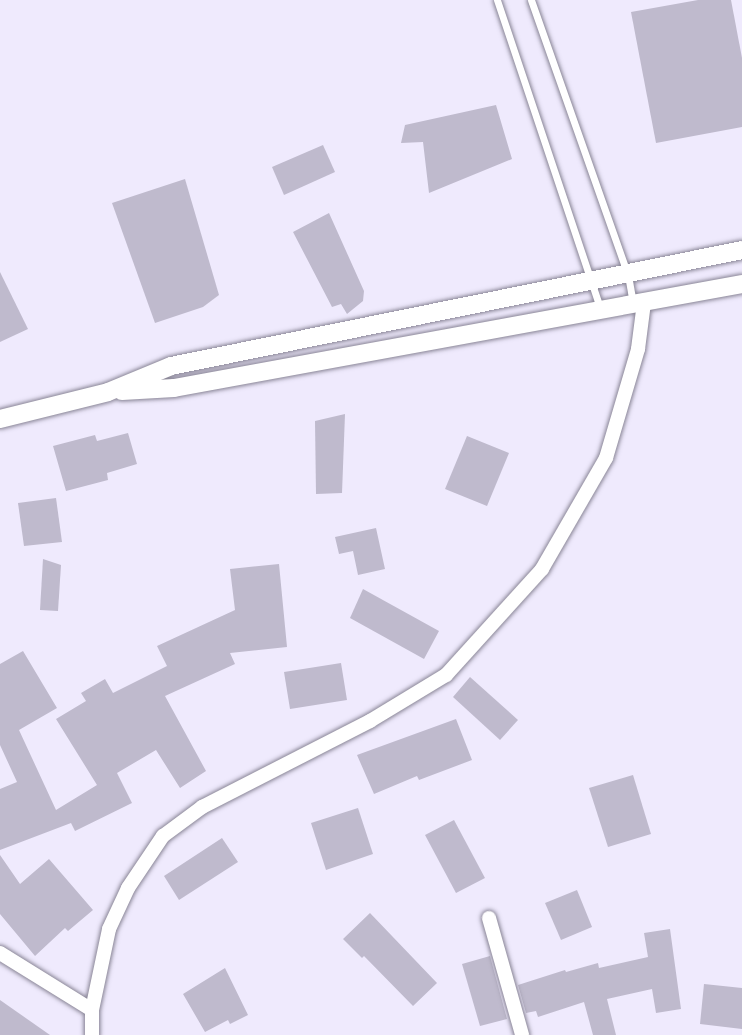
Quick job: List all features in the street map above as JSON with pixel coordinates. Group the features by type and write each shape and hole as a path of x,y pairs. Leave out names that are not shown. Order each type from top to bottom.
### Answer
{"street":[{"path":"0,419 108,392 172,366 742,250"},
{"path":"108,392 174,388 742,284"},
{"path":"92,1035 92,1010 109,929 128,888 163,836 202,807 370,722 446,675 542,569 606,458 638,349 639,304"},
{"path":"489,918 522,1035"},
{"path":"0,953 92,1010"}],"lane":[{"path":"497,0 601,311"},
{"path":"531,0 639,304"}],"building":[{"path":"698,0 731,0 742,58 742,127 656,143 631,12"},
{"path":"496,105 512,159 429,193 423,142 401,143 405,125"},
{"path":"323,145 335,172 284,195 272,167"},
{"path":"185,179 219,295 203,307 155,323 112,203"},
{"path":"329,213 364,291 363,301 347,314 341,304 332,307 293,232"},
{"path":"0,272 28,329 0,342"},
{"path":"345,414 342,493 316,494 315,421"},
{"path":"128,433 137,464 107,473 108,480 66,491 53,446 95,435 97,441"},
{"path":"467,436 509,453 487,506 445,489"},
{"path":"56,498 62,542 24,546 18,503"},
{"path":"376,528 385,569 358,575 353,551 339,554 335,537"},
{"path":"43,559 61,565 58,611 40,610"},
{"path":"279,564 287,647 230,653 235,664 165,696 206,771 180,788 156,750 117,773 132,803 75,831 71,823 0,850 0,789 17,782 0,745 0,664 23,651 57,708 19,730 56,810 97,785 56,719 86,701 81,693 105,679 113,693 167,666 157,646 235,610 230,569"},
{"path":"363,589 439,631 424,659 350,618"},
{"path":"341,663 347,700 290,709 284,672"},
{"path":"470,677 518,720 500,740 453,697"},
{"path":"456,719 472,760 419,780 417,776 374,794 357,755"},
{"path":"633,775 651,834 608,847 589,788"},
{"path":"358,808 373,854 326,870 311,823"},
{"path":"454,820 485,878 456,893 425,835"},
{"path":"222,838 238,862 179,900 164,876"},
{"path":"0,855 20,884 49,859 93,910 68,931 65,928 35,956 0,914"},
{"path":"577,890 592,927 561,940 545,903"},
{"path":"370,913 437,983 413,1006 364,956 362,958 343,939"},
{"path":"670,929 681,1009 656,1013 652,989 607,999 616,1035 593,1035 584,1002 538,1017 536,1011 526,1013 518,985 565,970 566,972 598,963 599,968 648,957 644,933"},
{"path":"490,956 507,1019 480,1026 462,964"},
{"path":"225,968 248,1015 230,1024 228,1020 205,1032 183,994"},
{"path":"704,984 742,988 742,1029 700,1024"},
{"path":"0,1000 50,1035 0,1035"}]}
